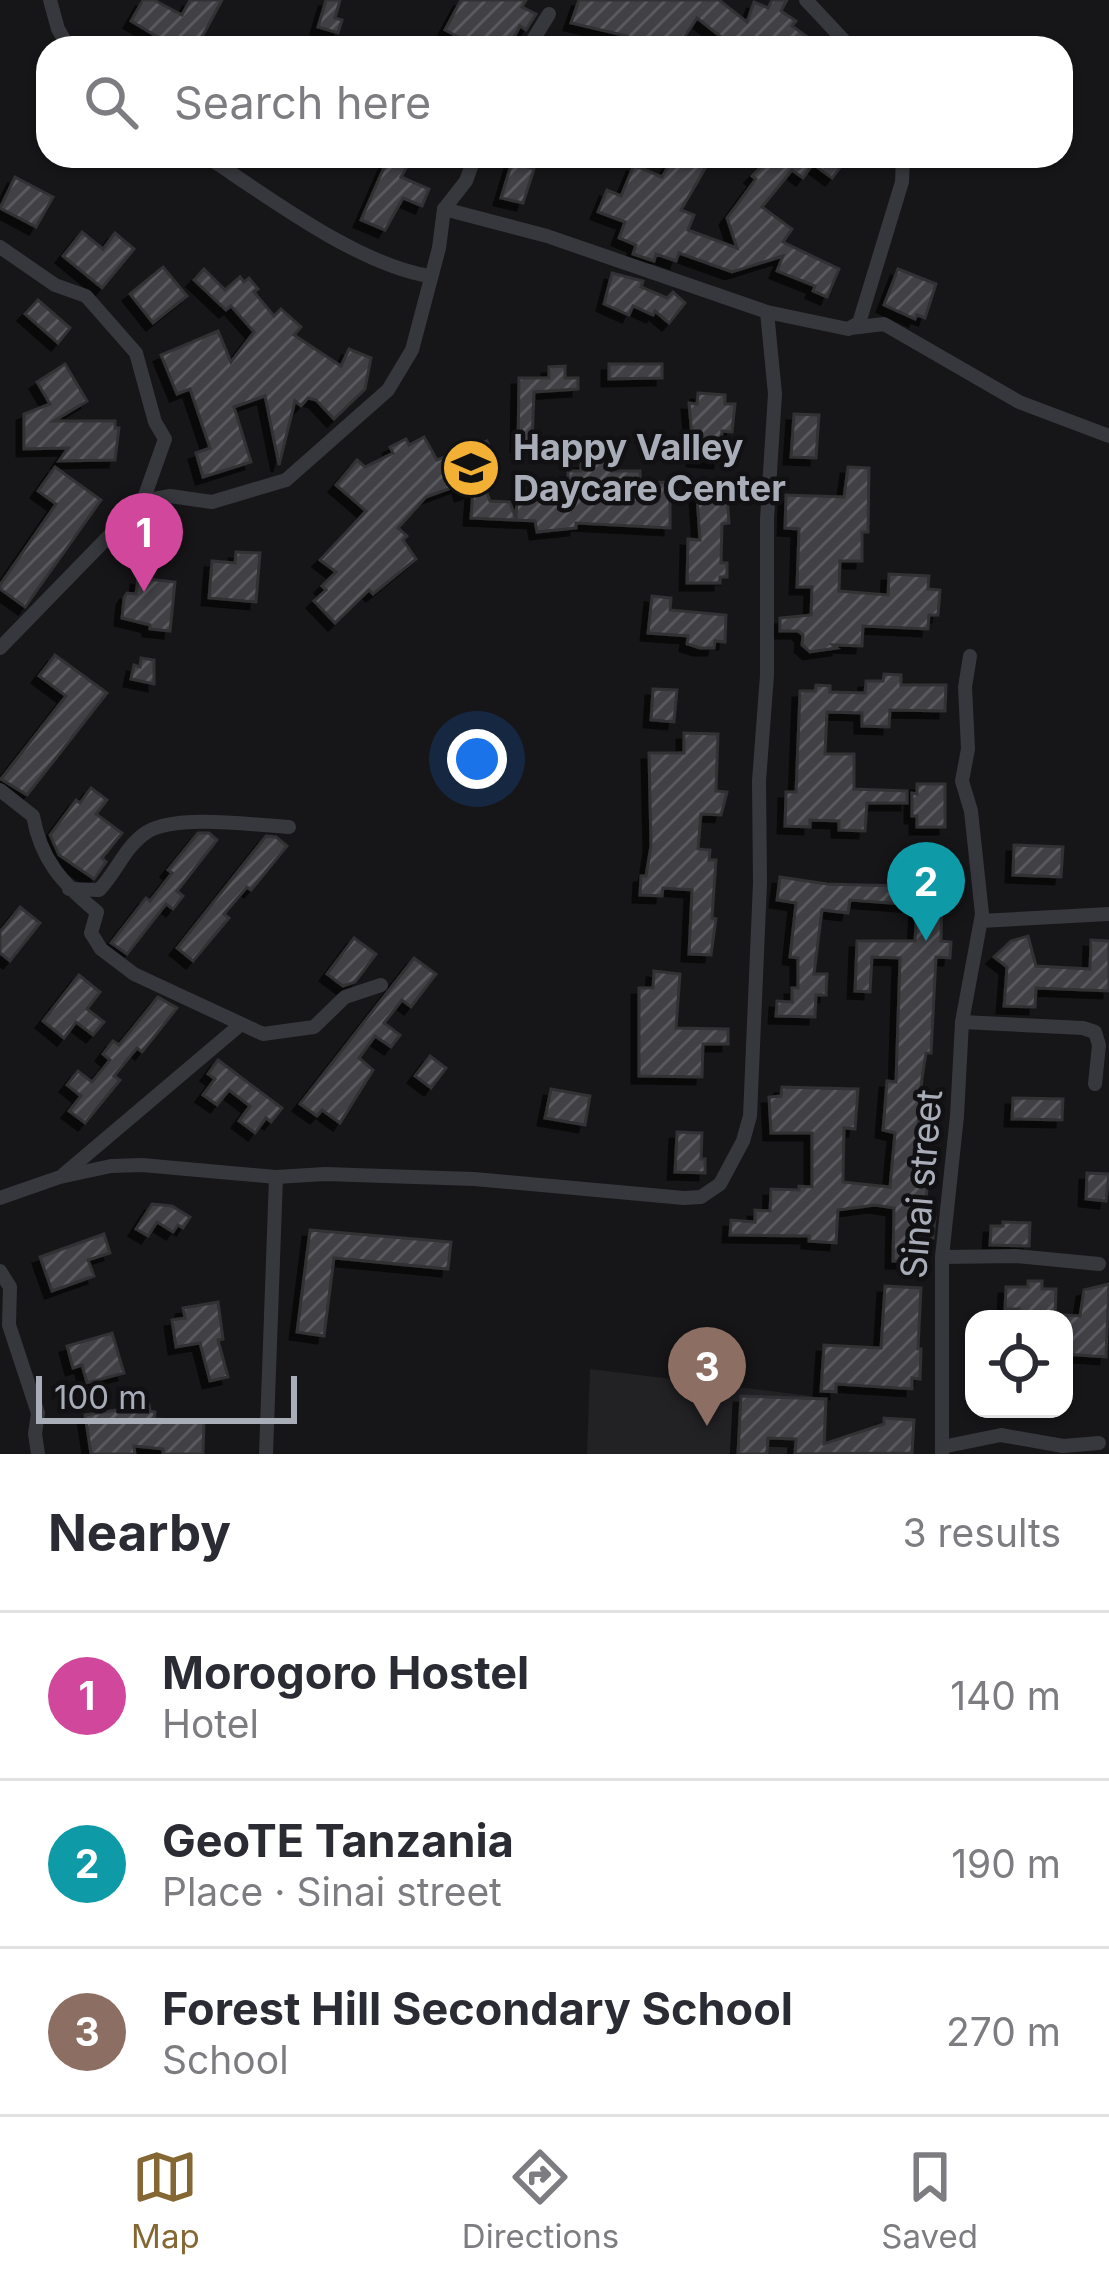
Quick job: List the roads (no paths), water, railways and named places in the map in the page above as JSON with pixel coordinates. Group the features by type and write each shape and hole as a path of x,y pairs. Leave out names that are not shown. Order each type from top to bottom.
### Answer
{"street":[{"path":"50,0 62,36"},
{"path":"806,0 840,36"},
{"path":"535,36 549,14"},
{"path":"226,168 381,263 429,276"},
{"path":"143,501 170,496 212,502 286,480 388,390 412,350 440,248 444,209 471,168"},
{"path":"851,328 860,320 894,212 903,168"},
{"path":"444,209 547,236 767,313 851,328 884,324 1019,402 1109,436"},
{"path":"0,248 55,285 86,296 136,352 154,422 165,440 143,501 0,648"},
{"path":"0,1198 111,1166 276,1177 474,1179 684,1198 708,1194 727,1176 750,1116 758,984 759,781 776,394 767,313"},
{"name":"Sinai street","path":"942,1451 942,1256 962,1022 981,921 971,811 962,782 968,749 965,687 970,656"},
{"path":"0,790 33,816 39,850 69,889 97,912 91,933 101,949 134,974 263,1034 314,1027 346,997 381,985"},
{"path":"69,889 99,890 131,848 156,829 184,822 289,826"},
{"path":"981,921 1109,914"},
{"path":"962,1022 1094,1032 1099,1045 1095,1084"},
{"path":"60,1177 240,1024"},
{"path":"266,1454 276,1177"},
{"path":"942,1256 1016,1256 1099,1264"},
{"path":"0,1271 10,1287 9,1325 38,1413 38,1454"},
{"path":"942,1451 1001,1435 1063,1446 1100,1443"}],"place":[{"name":"Happy Valley Daycare Center","path":"471,468"},
{"name":"Morogoro Hostel","path":"144,592"},
{"name":"GeoTE Tanzania","path":"926,941"},
{"name":"Forest Hill Secondary School","path":"707,1426"}]}
